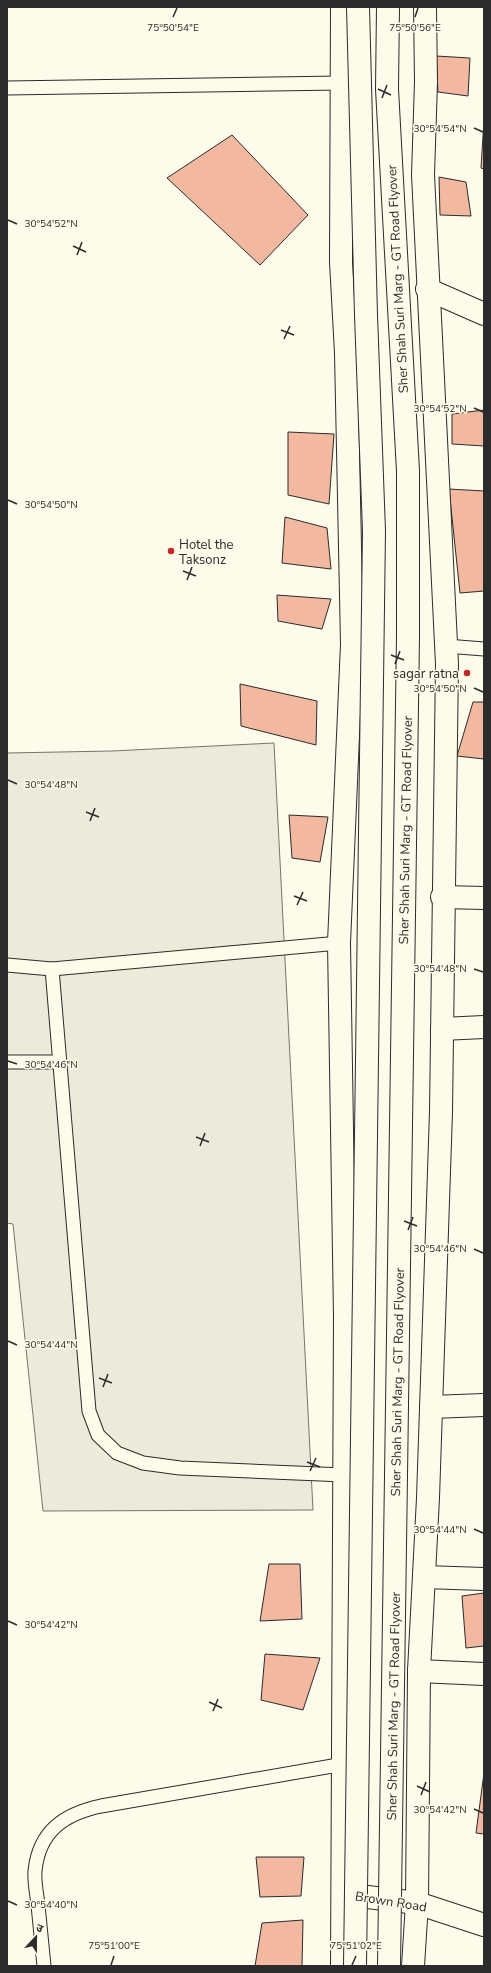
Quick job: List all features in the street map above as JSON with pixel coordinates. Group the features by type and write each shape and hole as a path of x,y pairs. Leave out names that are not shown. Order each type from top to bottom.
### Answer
{"street":[{"path":"342,7 341,262 346,353 352,644 339,944 345,1316 342,1966"},
{"path":"355,1966 374,531 366,316 358,7"},
{"name":"Sher Shah Suri Marg - GT Road Flyover","path":"388,7 386,89 408,471 408,604 389,1966"},
{"path":"413,1966 417,1903 420,1671 441,1112 442,897 446,646 427,289 423,175 426,82 425,7"},
{"path":"427,289 484,314"},
{"path":"442,897 484,898"},
{"path":"442,1028 484,1027"},
{"path":"431,1407 484,1405"},
{"path":"424,1577 484,1578"},
{"path":"420,1671 484,1674"},
{"name":"Brown Road","path":"343,1894 417,1903 484,1925"}],"lane":[{"path":"7,88 341,83"},
{"path":"446,646 484,649"},
{"path":"7,965 52,969 339,944"},
{"path":"52,969 89,1411 98,1435 117,1453 143,1462 180,1468 344,1475"},
{"path":"7,1062 59,1062"},
{"path":"44,1966 35,1872 40,1848 49,1832 59,1823 72,1815 101,1806 344,1764"}],"shaded area":[{"path":"274,743 313,1510 43,1511 13,1224 7,1223 7,753 112,751"}],"building":[{"path":"436,56 470,58 468,96 438,92"},
{"path":"484,120 484,169 481,168"},
{"path":"232,135 308,215 260,265 167,178"},
{"path":"439,177 466,182 471,216 440,215"},
{"path":"484,410 484,446 452,444 452,414"},
{"path":"288,432 334,434 329,504 288,495"},
{"path":"449,489 484,491 484,591 460,593"},
{"path":"285,517 327,528 331,569 282,563"},
{"path":"277,595 331,599 322,629 278,621"},
{"path":"240,684 317,701 316,745 241,726"},
{"path":"473,702 484,702 484,759 457,756"},
{"path":"289,815 328,817 320,862 292,858"},
{"path":"269,1564 300,1564 302,1619 260,1621"},
{"path":"484,1593 484,1646 466,1648 462,1596"},
{"path":"265,1654 320,1658 303,1710 261,1700"},
{"path":"484,1773 484,1834 476,1833"},
{"path":"256,1857 304,1857 301,1896 260,1897"},
{"path":"303,1920 302,1966 255,1966 262,1923"}],"place":[{"name":"Hotel the Taksonz","path":"171,551"},
{"name":"sagar ratna","path":"467,673"}]}
